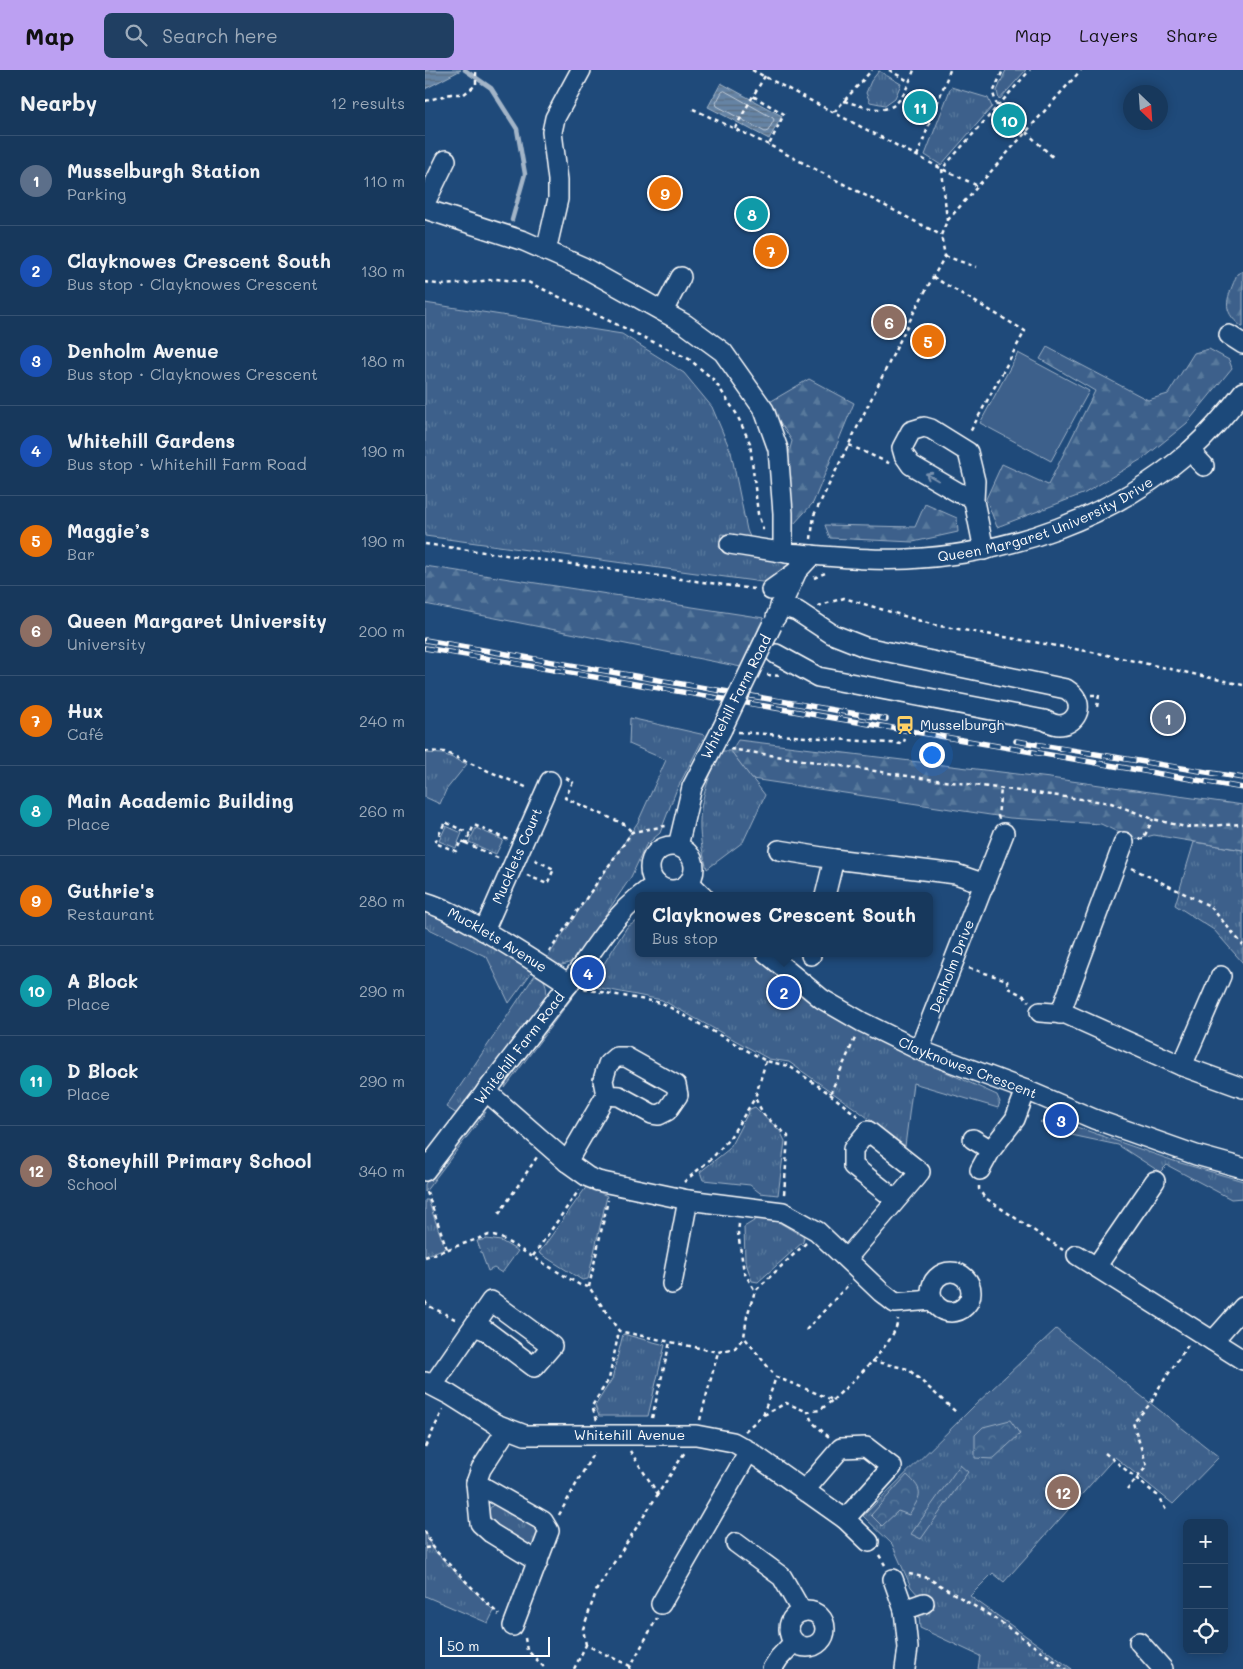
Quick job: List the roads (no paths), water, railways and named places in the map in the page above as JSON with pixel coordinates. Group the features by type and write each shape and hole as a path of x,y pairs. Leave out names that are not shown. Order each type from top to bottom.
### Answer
{"street":[{"path":"545,251 558,199 558,180 552,132 555,118 581,70"},
{"path":"425,204 446,160"},
{"path":"425,208 524,241 583,267 685,324 723,352 764,410 778,449 783,513 783,547 787,553"},
{"path":"663,311 681,277"},
{"name":"Queen Margaret University Drive","path":"730,544 787,553 855,558 906,559 941,557 984,550 1037,536 1087,516 1139,487 1190,450 1243,392"},
{"path":"1190,450 1204,466"},
{"path":"974,501 984,550"},
{"name":"Whitehill Farm Road","path":"678,846 691,786 722,735 772,625 775,598 812,555"},
{"path":"775,598 832,634 865,648 1066,689 1075,697 1079,710 1070,722 1061,725 1053,724 1044,720 818,677 776,654"},
{"name":"Mucklets Court","path":"484,931 549,780"},
{"name":"Denholm Drive","path":"919,1050 1004,833"},
{"path":"1060,1014 1123,842"},
{"path":"678,846 693,861 694,868 689,882 685,886 673,890 662,888 652,878 650,872 652,857 663,847 678,846"},
{"path":"779,850 955,874 985,884"},
{"path":"826,892 834,859"},
{"path":"689,882 699,892"},
{"name":"Whitehill Farm Road","path":"646,892 657,884"},
{"name":"Whitehill Farm Road","path":"425,1171 486,1091 576,986 614,920 635,899"},
{"name":"Mucklets Avenue","path":"425,902 435,904 484,931 576,986"},
{"name":"Clayknowes Crescent","path":"771,957 822,999 862,1022 919,1050 1026,1090 1094,1119 1196,1155 1243,1168"},
{"path":"1183,1066 1221,976"},
{"path":"1040,1012 1066,1014 1183,1066 1243,1088"},
{"path":"980,1170 991,1150 1015,1119 1026,1090"},
{"path":"486,1091 567,1162 588,1177 611,1184 687,1200 783,1212 817,1231 881,1292 895,1302 932,1300"},
{"path":"567,1162 606,1095"},
{"path":"847,1258 920,1172 868,1132 853,1149 853,1166 896,1200"},
{"path":"973,1139 991,1150"},
{"path":"1096,1267 1155,1182"},
{"path":"672,1284 687,1200"},
{"path":"1077,1255 1243,1360"},
{"path":"1205,1336 1243,1307"},
{"name":"Whitehill Avenue","path":"474,1326 429,1384 507,1429 525,1435 696,1435 741,1447 845,1519 869,1542"},
{"path":"507,1429 481,1469 476,1483 480,1524 538,1562"},
{"path":"663,1593 741,1447"},
{"path":"804,1491 841,1448 866,1447 893,1467 845,1519"},
{"path":"476,1483 543,1521 549,1531 513,1626"},
{"path":"736,1543 782,1577 801,1612"},
{"path":"893,1579 904,1610 908,1648 905,1669"},
{"path":"904,1610 924,1603"},
{"path":"801,1612 813,1612 822,1619 825,1630 821,1641 811,1647 805,1647 795,1642 791,1637 789,1625 796,1615 801,1612"},
{"path":"772,1669 779,1658 795,1642"},
{"path":"1139,1642 1163,1669"}],"water":[{"path":"425,70 461,70 425,89"},
{"path":"721,83 782,116 769,139 708,107"}],"waterway":[{"path":"465,70 491,88 517,129 525,174 512,220"}],"railway":[{"path":"425,640 886,719"},
{"path":"425,648 1243,788"},
{"path":"1016,741 1243,778"}],"place":[{"name":"D Block","path":"920,107"},
{"name":"A Block","path":"1009,120"},
{"name":"Guthrie's","path":"665,193"},
{"name":"Main Academic Building","path":"752,214"},
{"name":"Hux","path":"771,251"},
{"name":"Queen Margaret University","path":"889,322"},
{"name":"Maggie’s","path":"928,341"},
{"name":"Musselburgh Station","path":"1168,718"},
{"name":"Musselburgh","path":"905,725"},
{"name":"Whitehill Gardens","path":"588,973"},
{"name":"Clayknowes Crescent South","path":"784,992"},
{"name":"Denholm Avenue","path":"1061,1120"},
{"name":"Stoneyhill Primary School","path":"1063,1492"}]}
